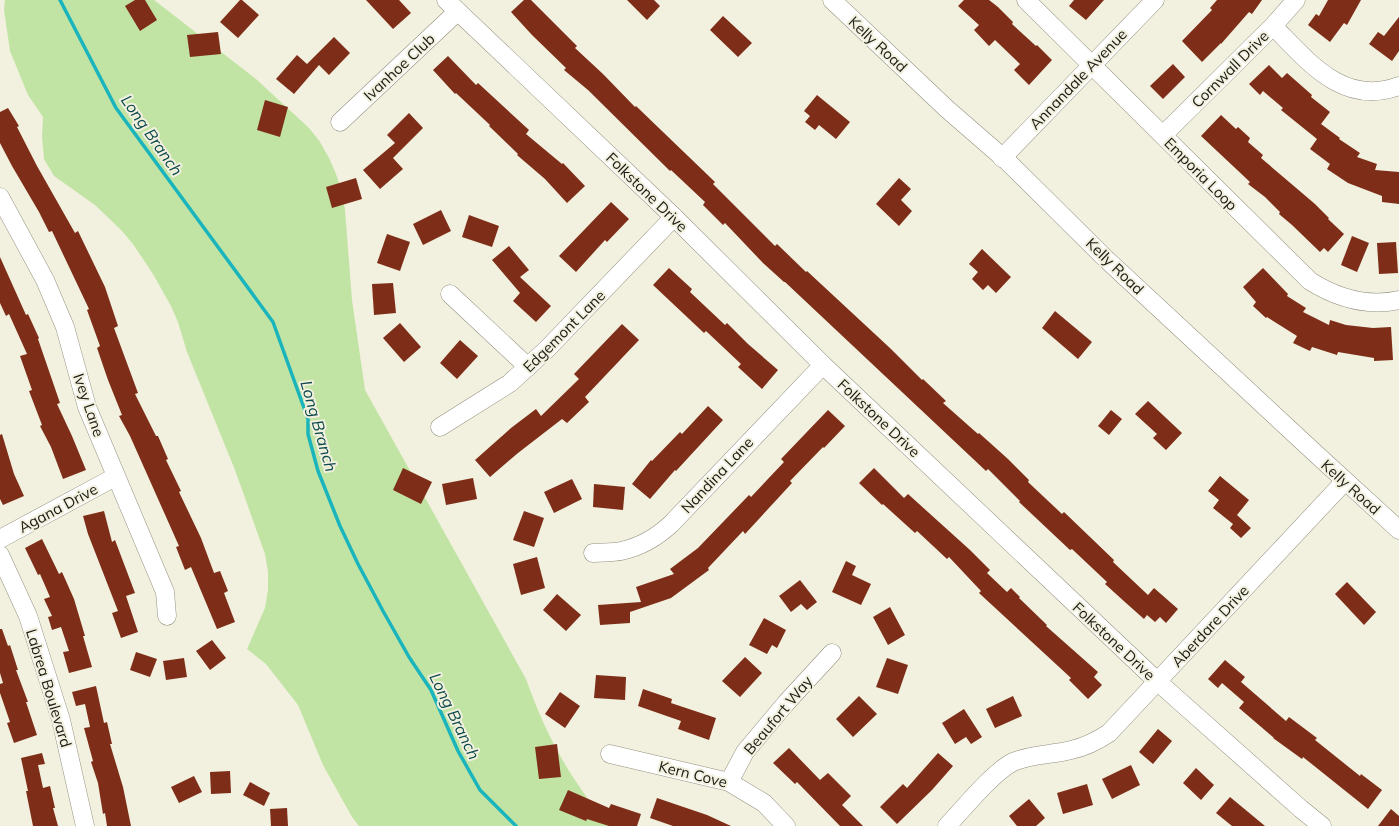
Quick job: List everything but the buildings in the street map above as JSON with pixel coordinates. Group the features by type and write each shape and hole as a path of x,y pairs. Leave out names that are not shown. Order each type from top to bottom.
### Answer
{"street":[{"name":"Kelly Road","path":"832,0 947,109 1002,158 1106,258 1399,530"},
{"name":"Emporia Loop","path":"1026,0 1310,281 1332,294 1348,299 1378,303 1399,300"},
{"name":"Annandale Avenue","path":"1002,158 1154,0"},
{"name":"Cornwall Drive","path":"1163,135 1273,26 1296,0"},
{"name":"Ivanhoe Club","path":"340,122 452,6"},
{"name":"Folkstone Drive","path":"452,6 674,217 823,364 1158,682 1322,826"},
{"path":"1273,26 1315,68 1331,80 1351,88 1374,92 1399,86"},
{"name":"Ivey Lane","path":"0,197 45,280 65,327 86,407 165,592 167,616"},
{"name":"Edgemont Lane","path":"440,427 510,383 528,367 674,217"},
{"path":"450,294 528,367"},
{"name":"Nandina Lane","path":"593,553 621,551 652,539 661,533 823,364"},
{"name":"Agana Drive","path":"0,539 116,477"},
{"name":"Aberdare Drive","path":"947,826 1002,769 1014,762 1048,753 1069,751 1092,744 1109,733 1345,481"},
{"name":"Labrea Boulevard","path":"0,555 28,616 62,720 85,826"},
{"name":"Beaufort Way","path":"729,782 744,752 832,653"},
{"name":"Kern Cove","path":"610,754 729,782 764,803 786,826"}],"green space":[{"path":"5,0 154,0 256,79 309,128 320,142 329,158 342,192 345,210 352,300 365,390 526,679 542,720 560,756 582,791 609,826 359,826 352,817 323,765 298,705 266,664 247,649 265,608 268,590 268,572 265,554 235,470 187,352 178,322 153,274 133,244 95,205 54,176 44,159 42,136 43,117 28,95 10,51 4,10"}],"waterway":[{"name":"Long Branch","path":"60,0 116,108 273,322 308,419 308,434 318,471 340,526 358,564 409,657 431,690 458,751 480,790 516,826"}]}
